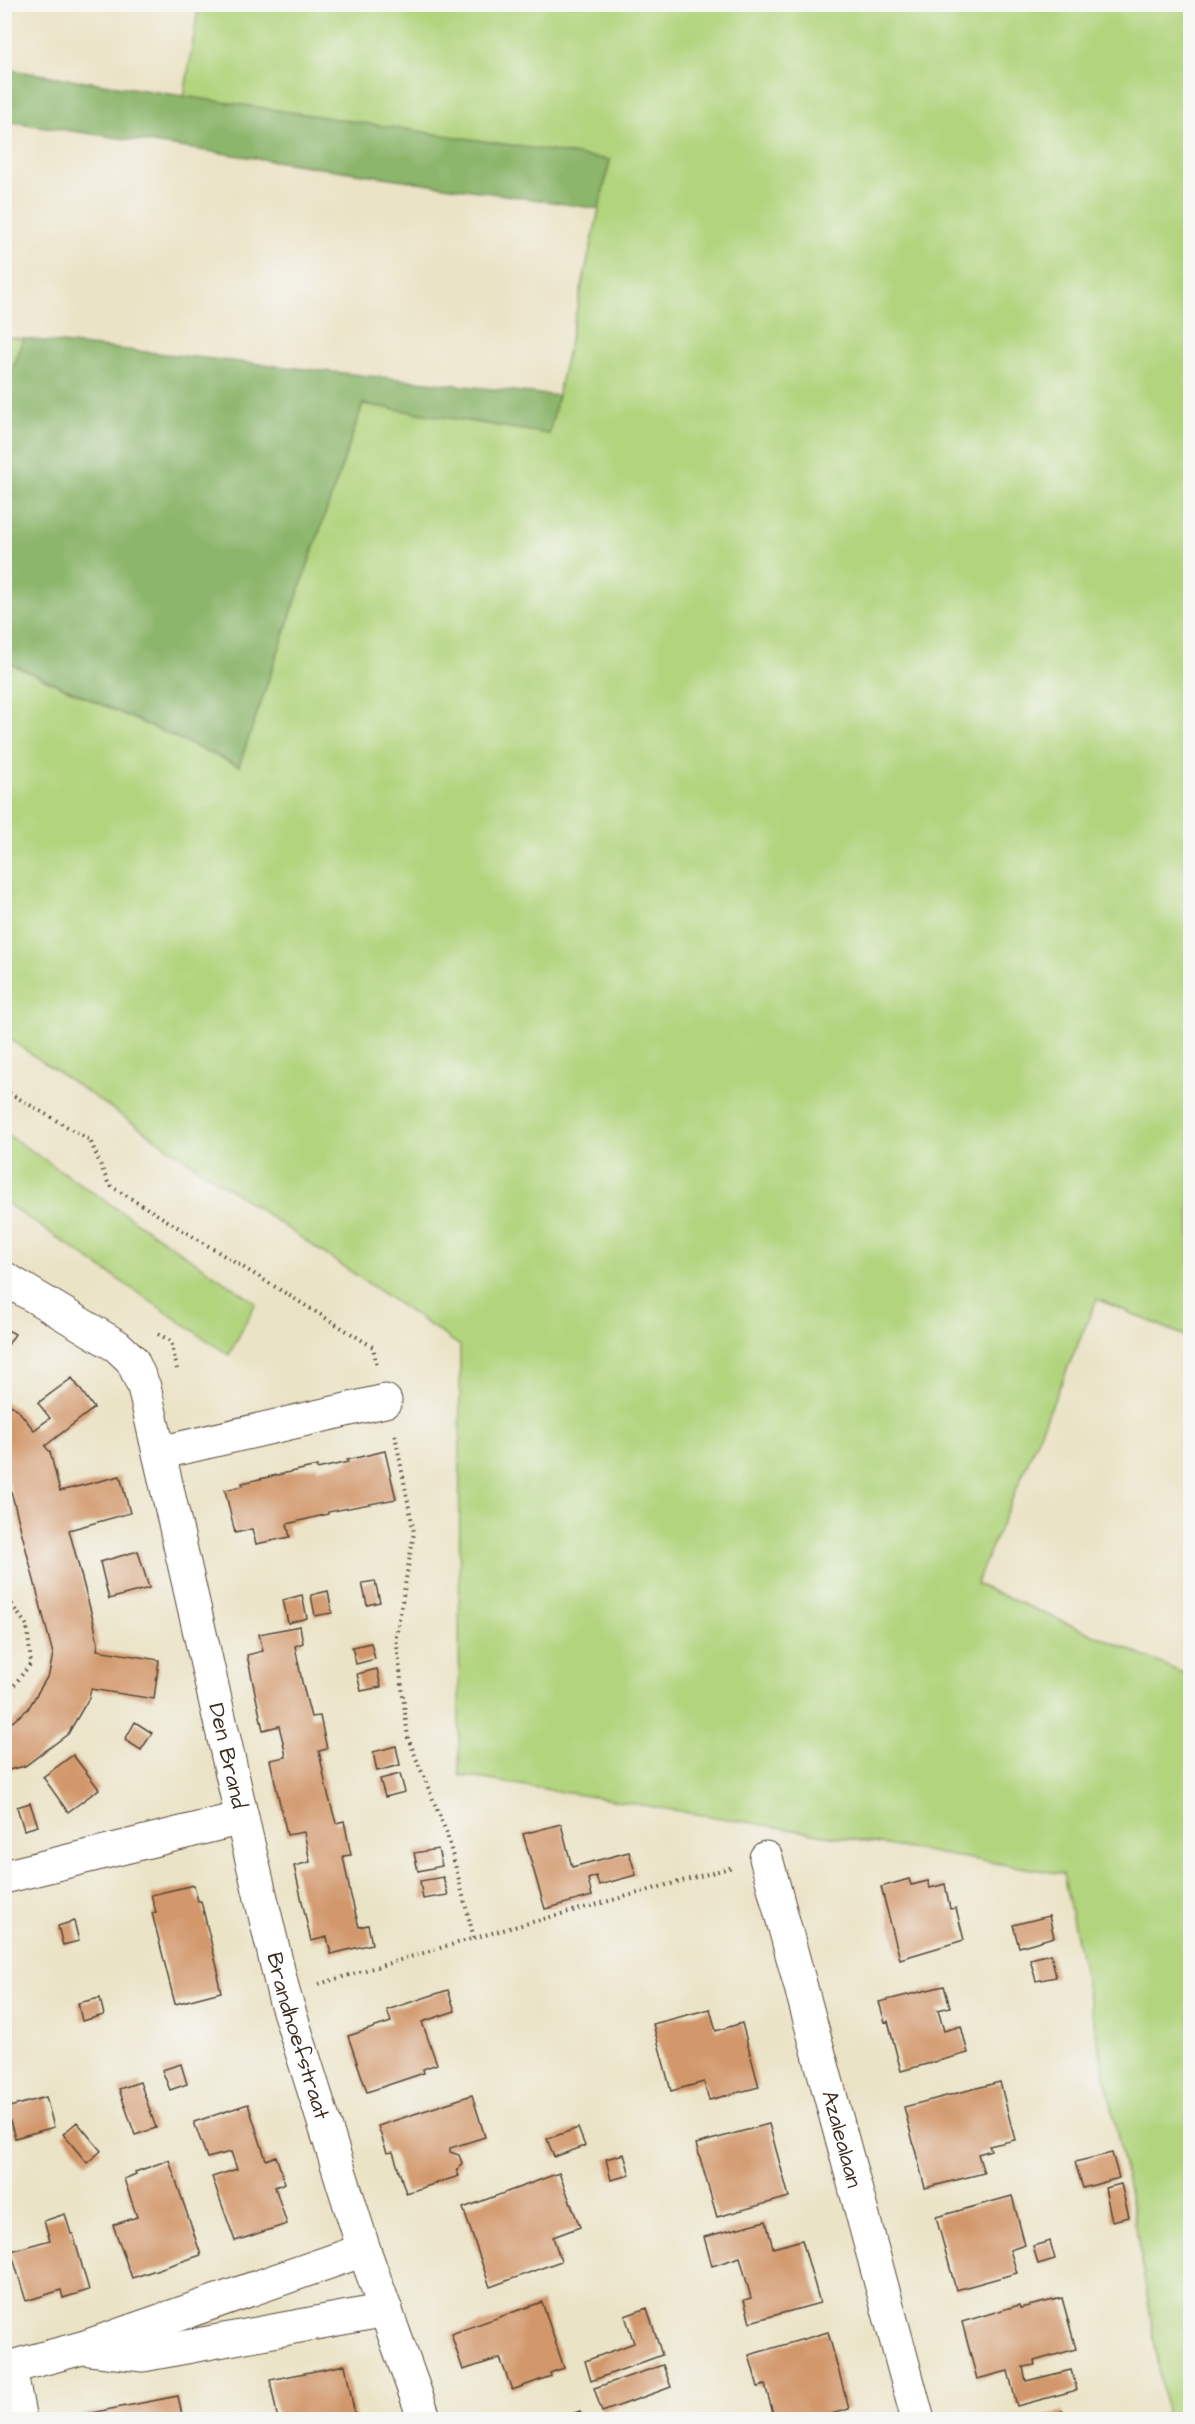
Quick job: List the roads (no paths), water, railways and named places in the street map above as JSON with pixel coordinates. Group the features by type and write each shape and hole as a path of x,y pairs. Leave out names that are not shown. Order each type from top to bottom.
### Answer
{"street":[{"name":"Den Brand","path":"4,1278 117,1346 132,1360 144,1387 242,1818 4,1877"},
{"path":"159,1453 385,1401"},
{"name":"Brandhoefstraat","path":"242,1818 284,1995 364,2250 425,2420"},
{"name":"Azalealaan","path":"766,1858 918,2420"},
{"path":"20,2420 7,2369 82,2348 364,2250"},
{"path":"82,2348 143,2355 386,2310"}]}
